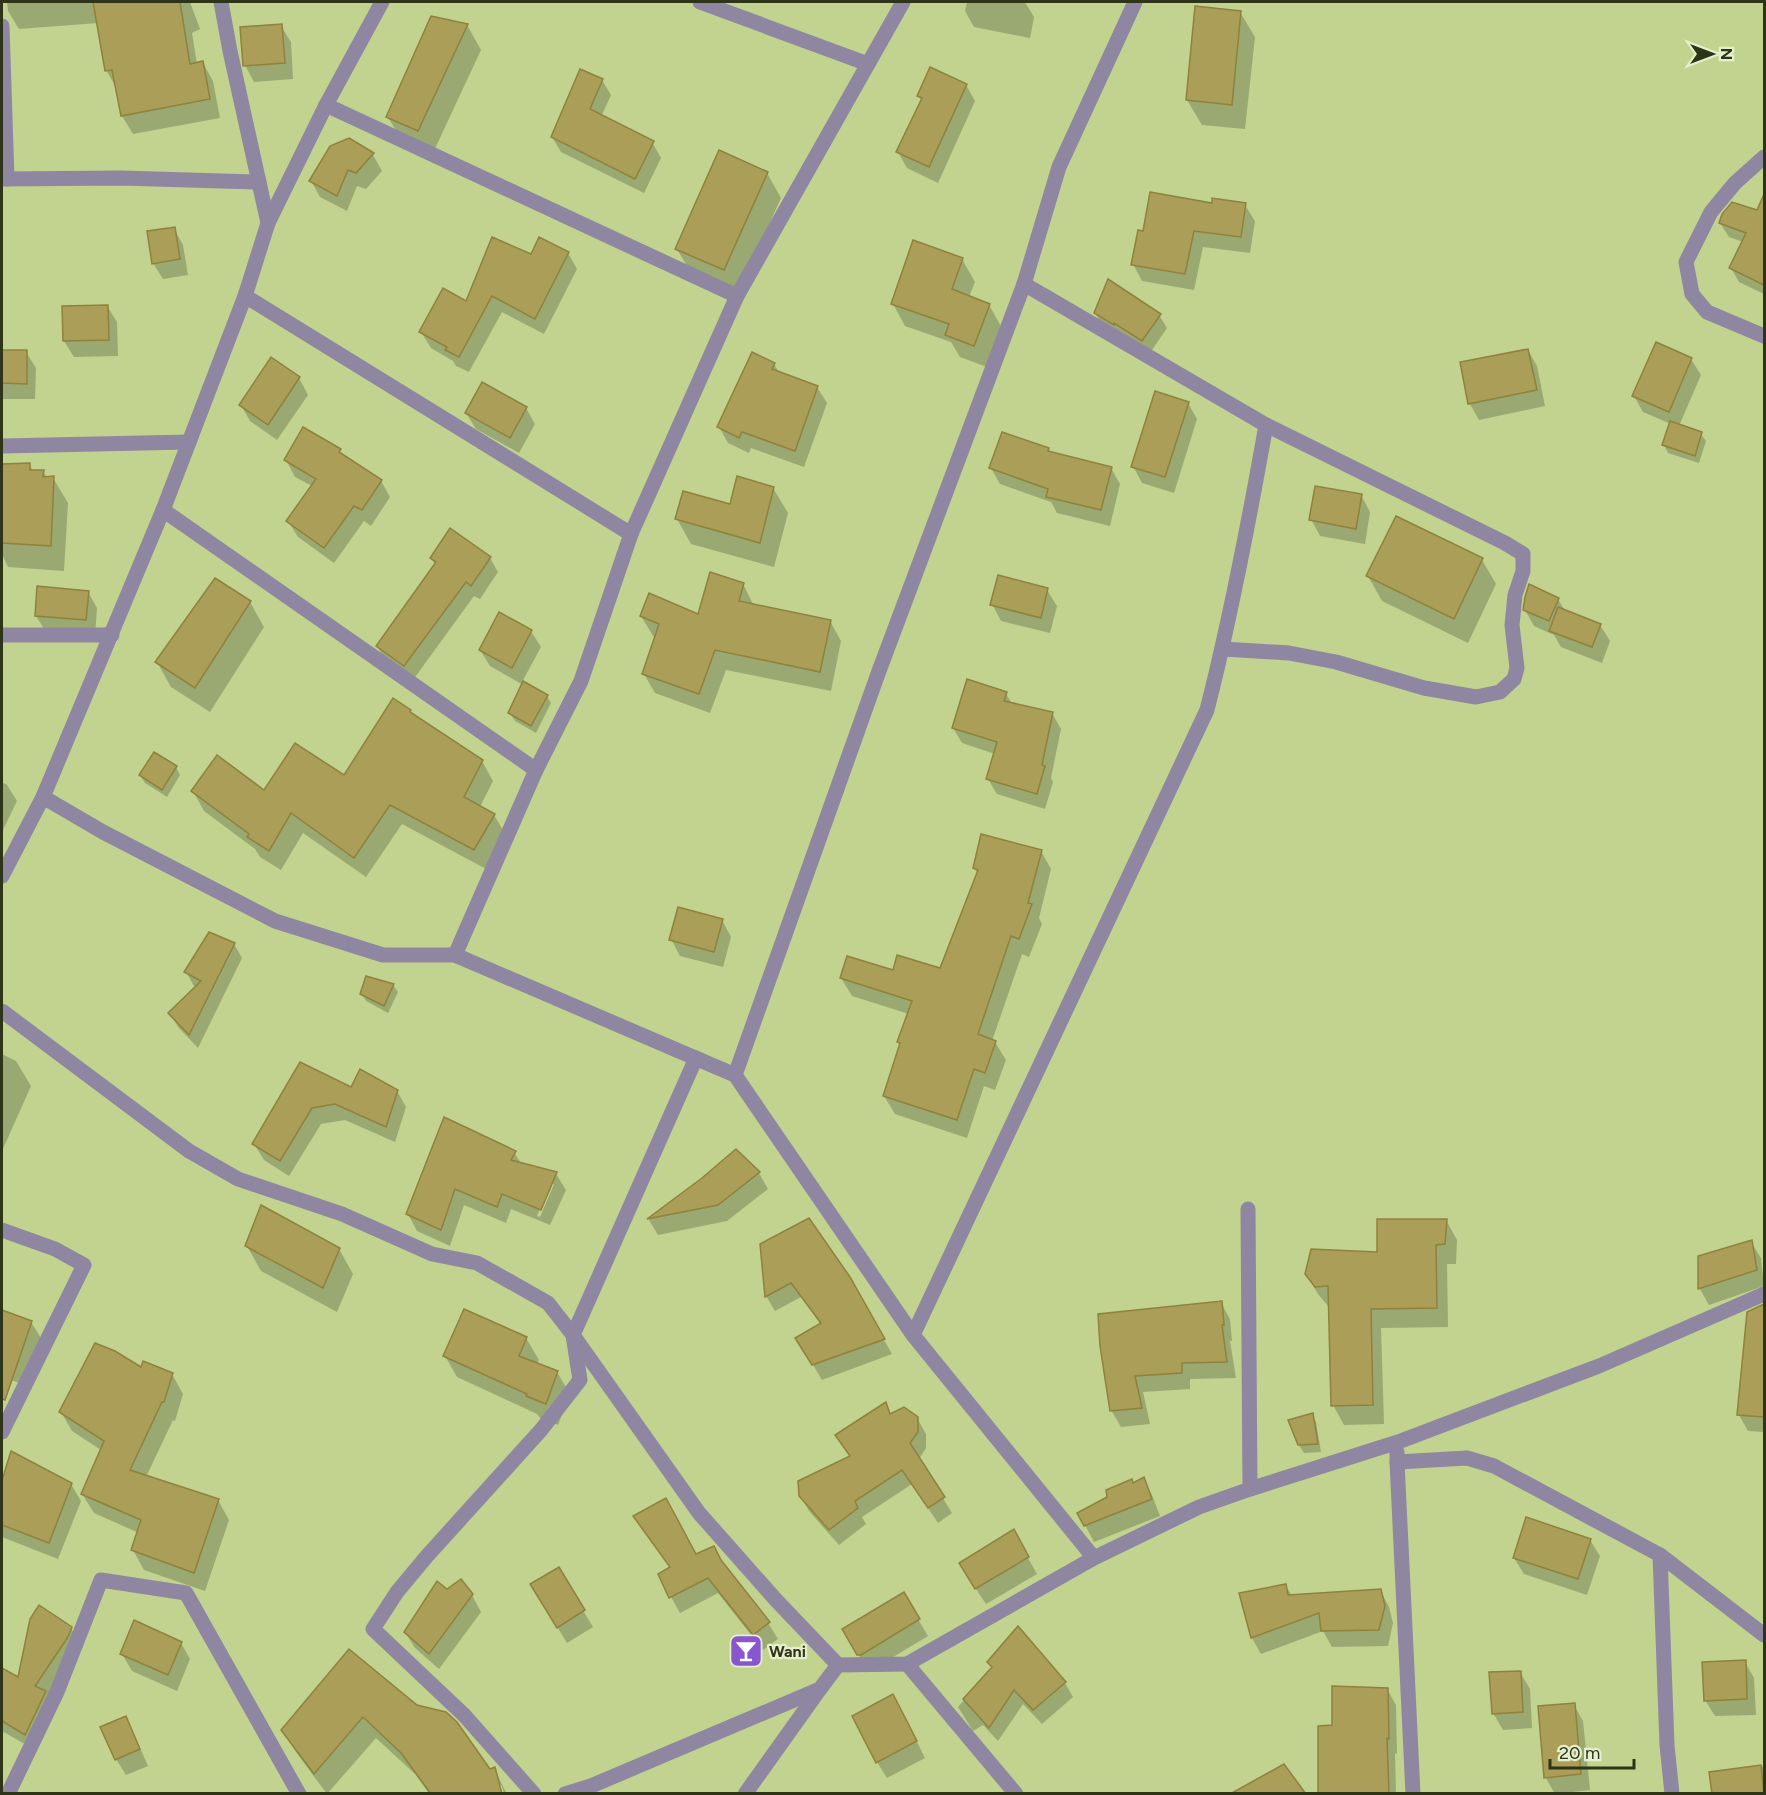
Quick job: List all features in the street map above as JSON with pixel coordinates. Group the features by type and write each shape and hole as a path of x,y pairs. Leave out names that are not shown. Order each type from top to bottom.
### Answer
{"street":[{"path":"221,2 268,223"},
{"path":"2,876 8,850 44,797 163,510 245,296 268,223 326,105 382,2"},
{"path":"700,2 868,64"},
{"path":"455,955 536,770 581,681 631,534 737,296 903,2"},
{"path":"735,1076 879,671 1024,284 1059,167 1135,2"},
{"path":"2,26 4,179 121,178 259,182"},
{"path":"326,105 737,296"},
{"path":"1764,157 1735,183 1711,212 1686,262 1692,294 1707,312 1764,336"},
{"path":"1024,284 1266,425 1523,554 1523,571 1515,595 1512,625 1517,668 1514,679 1500,692 1476,697 1425,688 1336,662 1289,653 1222,649"},
{"path":"245,296 631,534"},
{"path":"913,1335 1207,710 1244,549 1266,425"},
{"path":"2,446 189,442"},
{"path":"163,510 536,770"},
{"path":"2,635 112,634"},
{"path":"44,797 103,832 275,921 383,955 455,955 735,1076 913,1335 1094,1558"},
{"path":"2,1011 189,1152 237,1179 342,1214 432,1254 477,1263 548,1303 699,1513 776,1600 838,1665 907,1664 1094,1558 1199,1508 1250,1489 1398,1442 1599,1366 1764,1294"},
{"path":"534,1794 464,1715 373,1629 397,1592 541,1431 580,1380 573,1335 696,1058"},
{"path":"1248,1209 1250,1489"},
{"path":"2,1230 55,1248 84,1265 2,1432"},
{"path":"1398,1442 1396,1462 1413,1794"},
{"path":"1396,1462 1467,1458 1494,1466 1660,1555 1764,1635"},
{"path":"1660,1555 1667,1733 1672,1794"},
{"path":"8,1794 57,1692 101,1580 186,1593 299,1794"},
{"path":"907,1664 1016,1794"},
{"path":"745,1794 838,1665"},
{"path":"565,1794 591,1786 820,1689"}],"building":[{"path":"93,2 180,2 190,64 203,61 210,99 121,116 112,70 105,71"},
{"path":"1195,6 1241,11 1232,105 1186,100"},
{"path":"431,16 468,24 418,131 386,117"},
{"path":"282,24 285,63 243,66 240,27"},
{"path":"930,67 967,84 929,167 896,152 922,98 917,96"},
{"path":"580,69 603,79 590,109 654,141 635,179 551,137"},
{"path":"349,138 374,153 356,173 348,170 337,196 309,181 330,146"},
{"path":"719,150 768,172 724,270 675,249"},
{"path":"1150,192 1212,203 1212,198 1246,203 1241,237 1194,231 1185,274 1131,265 1138,230 1143,231"},
{"path":"1764,194 1764,285 1729,268 1746,233 1719,223 1722,214 1732,202 1757,210"},
{"path":"175,227 180,259 152,264 147,231"},
{"path":"492,237 531,254 539,237 569,252 535,319 492,296 459,357 445,350 447,347 419,332 443,288 466,301"},
{"path":"913,240 963,258 952,289 990,304 974,346 945,335 949,324 891,304"},
{"path":"1108,279 1161,314 1142,341 1094,313"},
{"path":"108,305 109,340 63,341 62,306"},
{"path":"1656,342 1692,358 1669,412 1632,396"},
{"path":"1528,349 1537,390 1468,404 1460,362"},
{"path":"2,350 27,350 27,384 2,383"},
{"path":"752,352 775,363 772,369 818,386 795,451 742,432 739,438 717,427"},
{"path":"271,357 300,377 268,425 239,405"},
{"path":"482,382 527,407 510,438 465,413"},
{"path":"1155,391 1189,402 1165,477 1131,467"},
{"path":"1670,421 1702,432 1695,456 1662,445"},
{"path":"303,427 341,449 339,452 382,480 362,510 354,506 324,548 286,521 316,479 284,460"},
{"path":"1002,432 1049,448 1048,451 1112,467 1101,510 1046,497 1048,489 989,468"},
{"path":"30,463 30,470 44,470 43,477 54,476 51,546 2,543 2,464"},
{"path":"737,476 774,487 760,543 675,519 683,491 730,504"},
{"path":"1315,486 1362,494 1356,529 1309,520"},
{"path":"1396,516 1483,558 1454,619 1366,576"},
{"path":"450,528 491,557 471,586 466,582 404,666 376,646 436,562 430,558"},
{"path":"710,572 744,583 739,601 831,620 820,672 715,650 699,694 642,674 659,624 640,616 649,593 698,614"},
{"path":"998,575 1048,588 1041,618 990,605"},
{"path":"215,578 251,601 195,688 155,662"},
{"path":"1529,584 1559,598 1549,621 1523,610"},
{"path":"37,586 89,591 86,620 35,616"},
{"path":"1558,607 1601,624 1592,647 1549,631"},
{"path":"499,612 532,630 512,668 479,650"},
{"path":"967,679 1007,692 1004,701 1053,712 1042,765 1045,766 1037,794 986,779 997,742 952,728"},
{"path":"523,681 548,695 531,726 508,713"},
{"path":"393,698 411,710 410,712 483,760 464,797 495,814 474,850 390,805 354,858 291,813 269,851 247,837 249,834 191,791 217,755 264,790 295,743 344,775"},
{"path":"154,752 177,766 162,790 139,775"},
{"path":"981,834 1042,850 1028,903 1032,904 1019,939 1011,936 978,1034 996,1041 985,1073 974,1069 957,1120 883,1096 900,1043 897,1042 912,1001 840,978 847,956 893,970 897,955 940,968 978,870 973,868"},
{"path":"678,907 723,919 714,952 669,940"},
{"path":"209,932 235,943 189,1035 168,1013 201,981 184,972"},
{"path":"366,976 394,984 384,1006 360,994"},
{"path":"300,1062 351,1087 360,1069 398,1090 386,1127 335,1104 312,1108 280,1161 252,1144"},
{"path":"444,1117 516,1151 511,1160 557,1172 541,1210 502,1194 497,1207 455,1189 441,1230 406,1214"},
{"path":"736,1149 760,1172 718,1205 647,1219 702,1178"},
{"path":"261,1205 340,1248 323,1288 245,1246"},
{"path":"809,1218 850,1277 885,1339 812,1365 795,1338 821,1323 791,1283 765,1297 760,1244"},
{"path":"1377,1219 1447,1219 1445,1244 1436,1245 1437,1308 1371,1309 1373,1405 1331,1406 1328,1286 1315,1287 1305,1274 1311,1249 1377,1252"},
{"path":"1752,1240 1757,1270 1698,1289 1698,1256"},
{"path":"1222,1301 1224,1325 1222,1325 1227,1362 1182,1363 1182,1373 1135,1376 1142,1408 1110,1411 1100,1346 1098,1314"},
{"path":"1764,1304 1764,1417 1737,1415 1747,1312"},
{"path":"464,1309 527,1337 519,1356 558,1371 546,1404 443,1356"},
{"path":"2,1310 32,1321 5,1400 2,1399"},
{"path":"95,1343 115,1351 141,1367 143,1361 173,1373 164,1402 130,1470 219,1499 194,1573 131,1550 141,1520 81,1494 104,1441 59,1412"},
{"path":"886,1402 890,1414 904,1407 918,1417 918,1432 910,1443 945,1497 928,1508 902,1470 855,1501 858,1508 829,1530 799,1496 798,1481 850,1456 835,1435"},
{"path":"1313,1413 1318,1444 1298,1445 1288,1420"},
{"path":"11,1451 72,1483 49,1543 2,1525 2,1480"},
{"path":"1144,1477 1152,1499 1084,1526 1077,1513 1107,1497 1106,1490 1132,1479 1133,1483"},
{"path":"666,1498 696,1554 714,1546 721,1560 770,1622 753,1635 708,1578 669,1598 658,1574 670,1567 633,1516"},
{"path":"1526,1517 1591,1539 1578,1579 1513,1558"},
{"path":"1014,1529 1029,1557 975,1589 959,1563"},
{"path":"559,1567 585,1610 557,1628 530,1584"},
{"path":"461,1579 473,1594 429,1654 404,1632 437,1581 447,1589"},
{"path":"1286,1584 1288,1595 1381,1589 1385,1606 1379,1630 1321,1631 1319,1613 1251,1638 1239,1593"},
{"path":"904,1592 920,1619 861,1655 857,1655 842,1629"},
{"path":"39,1605 72,1627 68,1637 35,1686 46,1691 25,1735 2,1721 2,1668 18,1677 30,1619"},
{"path":"134,1620 182,1642 168,1675 120,1654"},
{"path":"1018,1626 1066,1682 1033,1710 1014,1690 989,1728 963,1699 992,1667 987,1662"},
{"path":"349,1649 417,1705 446,1712 457,1722 490,1769 495,1767 502,1794 431,1794 401,1753 363,1717 314,1774 281,1730"},
{"path":"1746,1660 1747,1699 1704,1701 1702,1662"},
{"path":"1521,1671 1523,1712 1492,1714 1489,1672"},
{"path":"1332,1686 1388,1688 1389,1794 1318,1794 1318,1726 1332,1725"},
{"path":"893,1694 917,1741 876,1763 852,1716"},
{"path":"1575,1703 1581,1774 1544,1778 1538,1706"},
{"path":"126,1716 140,1749 115,1760 100,1727"},
{"path":"1284,1764 1306,1794 1230,1794"},
{"path":"1761,1765 1764,1794 1712,1794 1709,1772"}],"place":[{"name":"Wani","path":"746,1651"}]}
